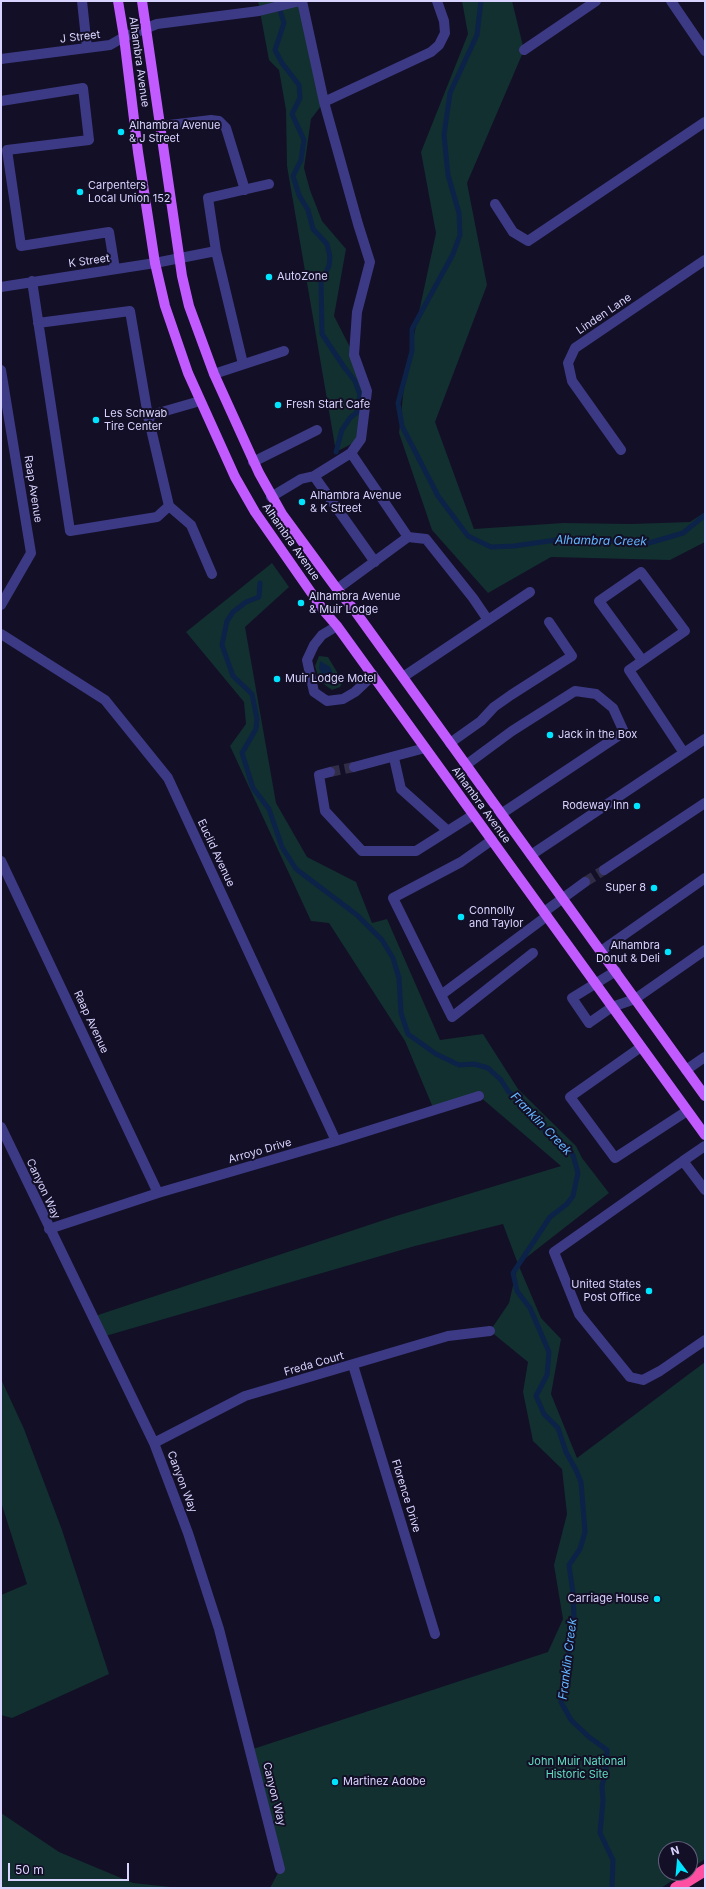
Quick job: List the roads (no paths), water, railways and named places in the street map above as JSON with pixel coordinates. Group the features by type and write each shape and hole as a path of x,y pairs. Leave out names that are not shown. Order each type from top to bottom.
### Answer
{"highway":[{"path":"676,1888 705,1870"}],"main road":[{"name":"Alhambra Avenue","path":"118,1 124,37 138,152 156,263 168,313 188,373 235,477 255,512 324,611 337,626 373,675 705,1135"},
{"name":"Alhambra Avenue","path":"142,1 182,276 189,306 214,374 253,462 271,497 282,514 337,589 355,610 705,1096"}],"street":[{"path":"82,1 87,48"},
{"path":"271,497 301,479 314,476 351,453 360,439 367,391 354,355 357,312 370,262 324,102 301,1"},
{"name":"J Street","path":"1,59 110,45 124,37 157,24 259,11 301,1"},
{"path":"324,102 431,52 439,45 445,33 444,21 437,1"},
{"path":"524,50 596,1"},
{"path":"671,1 705,51"},
{"path":"1,102 84,88 89,140 7,150 21,246 109,232 115,269"},
{"path":"161,126 211,120 219,122 226,128 245,190"},
{"path":"495,204 513,232 528,241 705,122"},
{"path":"243,364 216,251 208,198 269,184"},
{"name":"K Street","path":"1,287 156,263 216,251"},
{"name":"Linden Lane","path":"621,450 572,381 568,363 575,348 705,260"},
{"path":"32,281 70,531 157,517 169,506"},
{"path":"38,323 130,311 148,416 169,506 190,525 212,574"},
{"path":"214,374 284,351"},
{"name":"Raap Avenue","path":"1,370 31,553 1,605"},
{"path":"148,416 200,401"},
{"path":"253,462 317,430"},
{"path":"351,453 408,537"},
{"path":"314,476 375,562"},
{"path":"337,589 408,537 426,539 473,598 488,620"},
{"path":"642,660 599,601 641,572 685,631 629,670 684,753"},
{"path":"403,677 530,592"},
{"path":"450,743 481,721 494,707 572,656 549,622"},
{"path":"337,626 322,635 314,645 307,660 314,692 327,701 343,699 355,692 373,675"},
{"name":"Euclid Avenue","path":"1,634 105,700 168,778 336,1141"},
{"path":"466,765 512,730 575,691 596,694 613,708 624,732 501,814"},
{"path":"531,855 705,739"},
{"path":"354,767 394,758 425,748"},
{"path":"394,758 401,789 448,831"},
{"path":"330,772 319,775 325,811 362,851 416,850 473,815"},
{"path":"604,870 705,803"},
{"path":"492,840 461,862 393,898 452,1017 533,953"},
{"name":"Raap Avenue","path":"1,861 158,1193"},
{"path":"601,951 705,878"},
{"path":"441,995 585,882"},
{"path":"616,971 572,998 588,1023 612,1006 635,999 705,950"},
{"path":"641,1047 570,1097 614,1158 687,1111"},
{"path":"686,1070 705,1057"},
{"name":"Arroyo Drive","path":"49,1229 158,1193 336,1141 479,1096"},
{"name":"Canyon Way","path":"1,1127 49,1229 154,1443 188,1533 219,1629 280,1869"},
{"path":"705,1146 554,1252 579,1314 630,1377 643,1380 660,1371 705,1340"},
{"path":"683,1161 705,1190"},
{"name":"Freda Court","path":"154,1443 245,1396 448,1336 490,1331"},
{"name":"Florence Drive","path":"353,1365 436,1634"}],"water":[{"path":"320,661 330,667 336,680 336,684 330,685 325,681 319,668"}],"waterway":[{"name":"Franklin Creek","path":"277,1 284,23 275,50 282,63 299,85 300,98 292,114 304,140 301,160 293,176 299,195 308,210 313,229 327,244 330,257 329,266 321,282 322,334 355,381 360,395 357,412 350,418 342,430 336,452"},
{"name":"Alhambra Creek","path":"481,1 477,35 450,93 444,135 448,175 459,213 460,235 453,254 412,329 412,351 398,403 402,426 438,496 468,536 491,547 514,546 563,539 649,543 683,533 705,515"},
{"name":"Franklin Creek","path":"260,583 259,597 246,602 233,612 227,621 222,645 233,676 252,694 257,719 256,729 242,753 253,788 269,809 282,847 296,869 357,915 382,940 393,958 399,978 401,1013 408,1034 436,1054 459,1065 474,1064 488,1068 501,1080 508,1091 526,1108 547,1133 573,1155 578,1173 573,1196 567,1204 550,1217 513,1273 517,1291 530,1308 549,1352 547,1375 536,1396 544,1414 558,1428 566,1452 581,1482 585,1532 580,1549 569,1565 573,1593 574,1618 561,1702 571,1720 589,1737 607,1750 606,1771 602,1786 603,1801 600,1833 613,1860 612,1888"}],"tunnel":[{"path":"330,772 354,767"},
{"path":"585,882 604,870"}],"place":[{"name":"Alhambra Avenue & J Street","path":"121,132"},
{"name":"Carpenters Local Union 152","path":"80,192"},
{"name":"AutoZone","path":"269,277"},
{"name":"Fresh Start Cafe","path":"278,405"},
{"name":"Les Schwab Tire Center","path":"96,420"},
{"name":"Alhambra Avenue & K Street","path":"302,502"},
{"name":"Alhambra Avenue & Muir Lodge","path":"301,603"},
{"name":"Muir Lodge Motel","path":"277,679"},
{"name":"Jack in the Box","path":"550,735"},
{"name":"Rodeway Inn","path":"637,806"},
{"name":"Super 8","path":"654,888"},
{"name":"Connolly and Taylor","path":"461,917"},
{"name":"Alhambra Donut & Deli","path":"668,952"},
{"name":"United States Post Office","path":"649,1291"},
{"name":"Carriage House","path":"657,1599"},
{"name":"Martinez Adobe","path":"335,1782"}],"park label":[{"name":"John Muir National Historic Site","path":"577,1768"}]}
